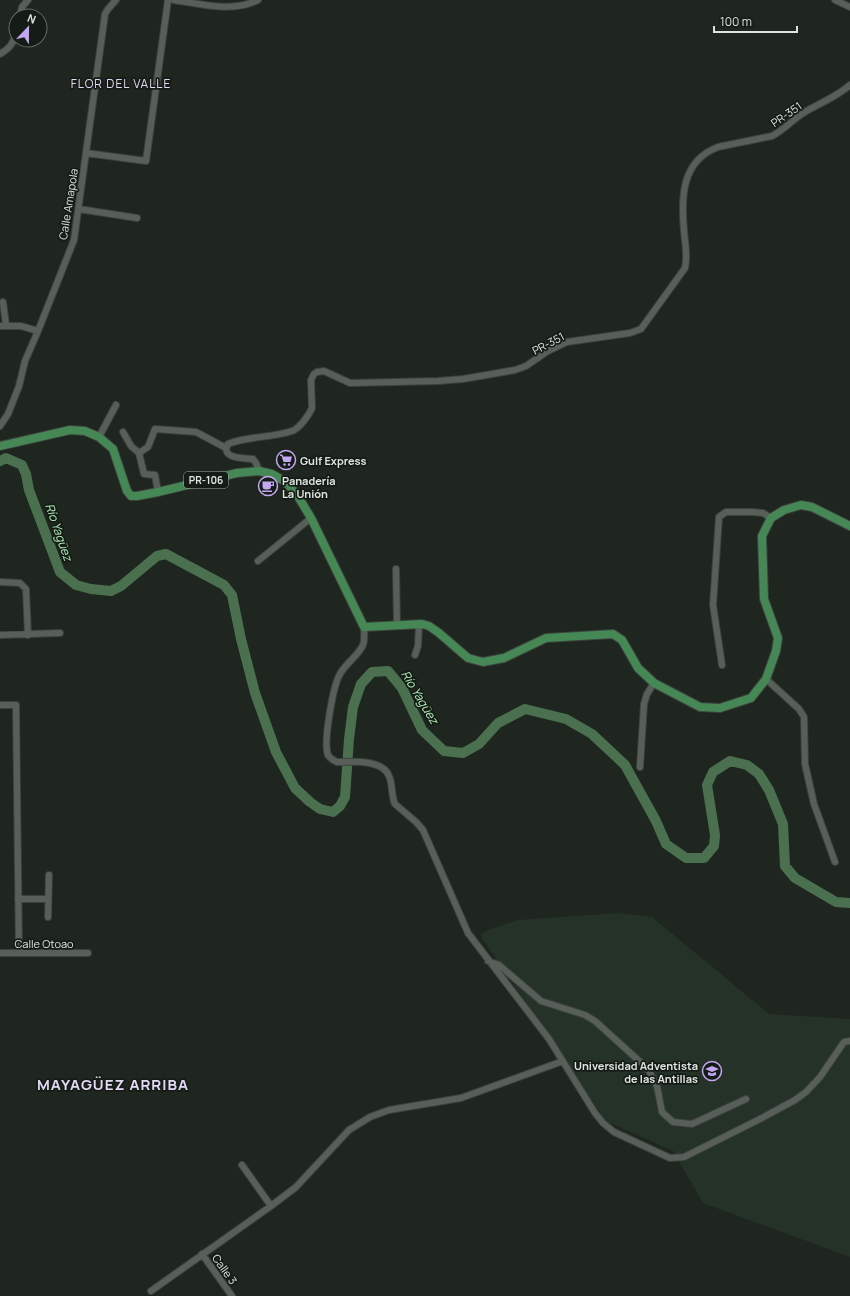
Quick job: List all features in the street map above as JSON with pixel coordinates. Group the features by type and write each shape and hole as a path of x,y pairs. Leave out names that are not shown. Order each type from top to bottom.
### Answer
{"main road":[{"name":"PR-106","path":"0,446 70,430 85,431 99,437 113,449 127,491 131,496 158,492 237,473 259,471 272,474 284,481 296,493 311,518 364,627"},
{"path":"364,627 419,624 429,626 468,658 483,662 504,658 546,638 613,634 622,640 638,668 654,683 700,707 720,708 751,698 766,679 776,652 778,638 764,599 762,536 771,518 784,510 802,505 812,507 850,526"}],"street":[{"name":"Calle Amapola","path":"0,426 8,414 19,386 25,361 74,240 105,14 116,0"},
{"path":"86,153 146,161 168,0"},
{"path":"174,0 234,7 258,0"},
{"path":"835,0 848,4"},
{"path":"0,54 10,48"},
{"name":"PR-351","path":"226,448 228,444 232,442 294,431 304,421 312,408 311,380 317,372 324,371 350,383 464,379 507,372 526,366 548,351 567,342 624,334 641,329 685,268 687,256 683,215 684,190 689,174 698,158 710,150 718,147 772,136 804,112 835,96 850,85"},
{"path":"79,209 137,218"},
{"path":"3,302 3,325 21,326 38,331"},
{"path":"99,437 116,405"},
{"path":"140,453 148,447 155,429 196,432 226,448 226,451 232,457 253,459 259,471"},
{"path":"123,432 131,446 140,453 144,474 155,475 158,492"},
{"path":"722,665 713,605 719,517 726,512 752,512 763,513 771,518"},
{"path":"258,561 311,518"},
{"path":"396,569 397,625"},
{"path":"0,582 20,583 26,589 28,635"},
{"path":"414,655 418,646 419,624"},
{"path":"364,627 364,644 340,674 334,692 326,735 329,756 337,762 377,765 386,771 390,777 393,800 395,804 423,830 468,933 549,1039 595,1113 608,1128 664,1156 675,1158 684,1157 795,1100 806,1092 820,1077 844,1042 850,1041"},
{"path":"0,635 60,633"},
{"path":"766,679 799,710 804,717 807,771 814,804 835,862"},
{"path":"640,768 644,704 647,694 654,683"},
{"path":"0,705 16,705 19,953"},
{"path":"48,917 49,875"},
{"path":"18,899 48,900"},
{"name":"Calle Otoao","path":"0,953 88,953"},
{"path":"488,960 499,965 541,1001 585,1015 595,1020 648,1069 657,1086 662,1112 672,1122 692,1124 746,1099"},
{"path":"151,1291 296,1187 349,1130 370,1117 389,1110 461,1098 563,1061"},
{"path":"242,1165 271,1206"},
{"name":"Calle 3","path":"202,1254 232,1296"}],"shaded area":[{"name":"Universidad Adventista de las Antillas","path":"618,913 652,917 769,1014 850,1019 850,1257 703,1203 673,1151 606,1121 562,1053 480,935 488,930 518,920"}],"waterway":[{"name":"Río Yagüez","path":"0,461 6,458 22,465 26,474 29,490 60,572 76,585 91,589 111,591 121,586 157,556 166,554 224,585 232,595 241,639 255,693 276,752 295,788 320,809 333,812 340,806 345,797 353,707 361,684 372,672 388,671 402,688 422,730 444,751 463,753 479,744 498,723 525,709 566,719 592,734 625,765 656,821 666,844 686,858 704,858 714,846 715,835 707,785 713,772 730,761 747,765 759,774 769,790 783,824 785,866 795,878 836,902 850,903"}],"place":[{"name":"Gulf Express","path":"286,460"},
{"name":"Panadería La Unión","path":"268,486"},
{"name":"Universidad Adventista de las Antillas","path":"712,1071"}],"district":[{"name":"FLOR DEL VALLE","path":"121,83"},
{"name":"MAYAGÜEZ ARRIBA","path":"113,1084"}]}
